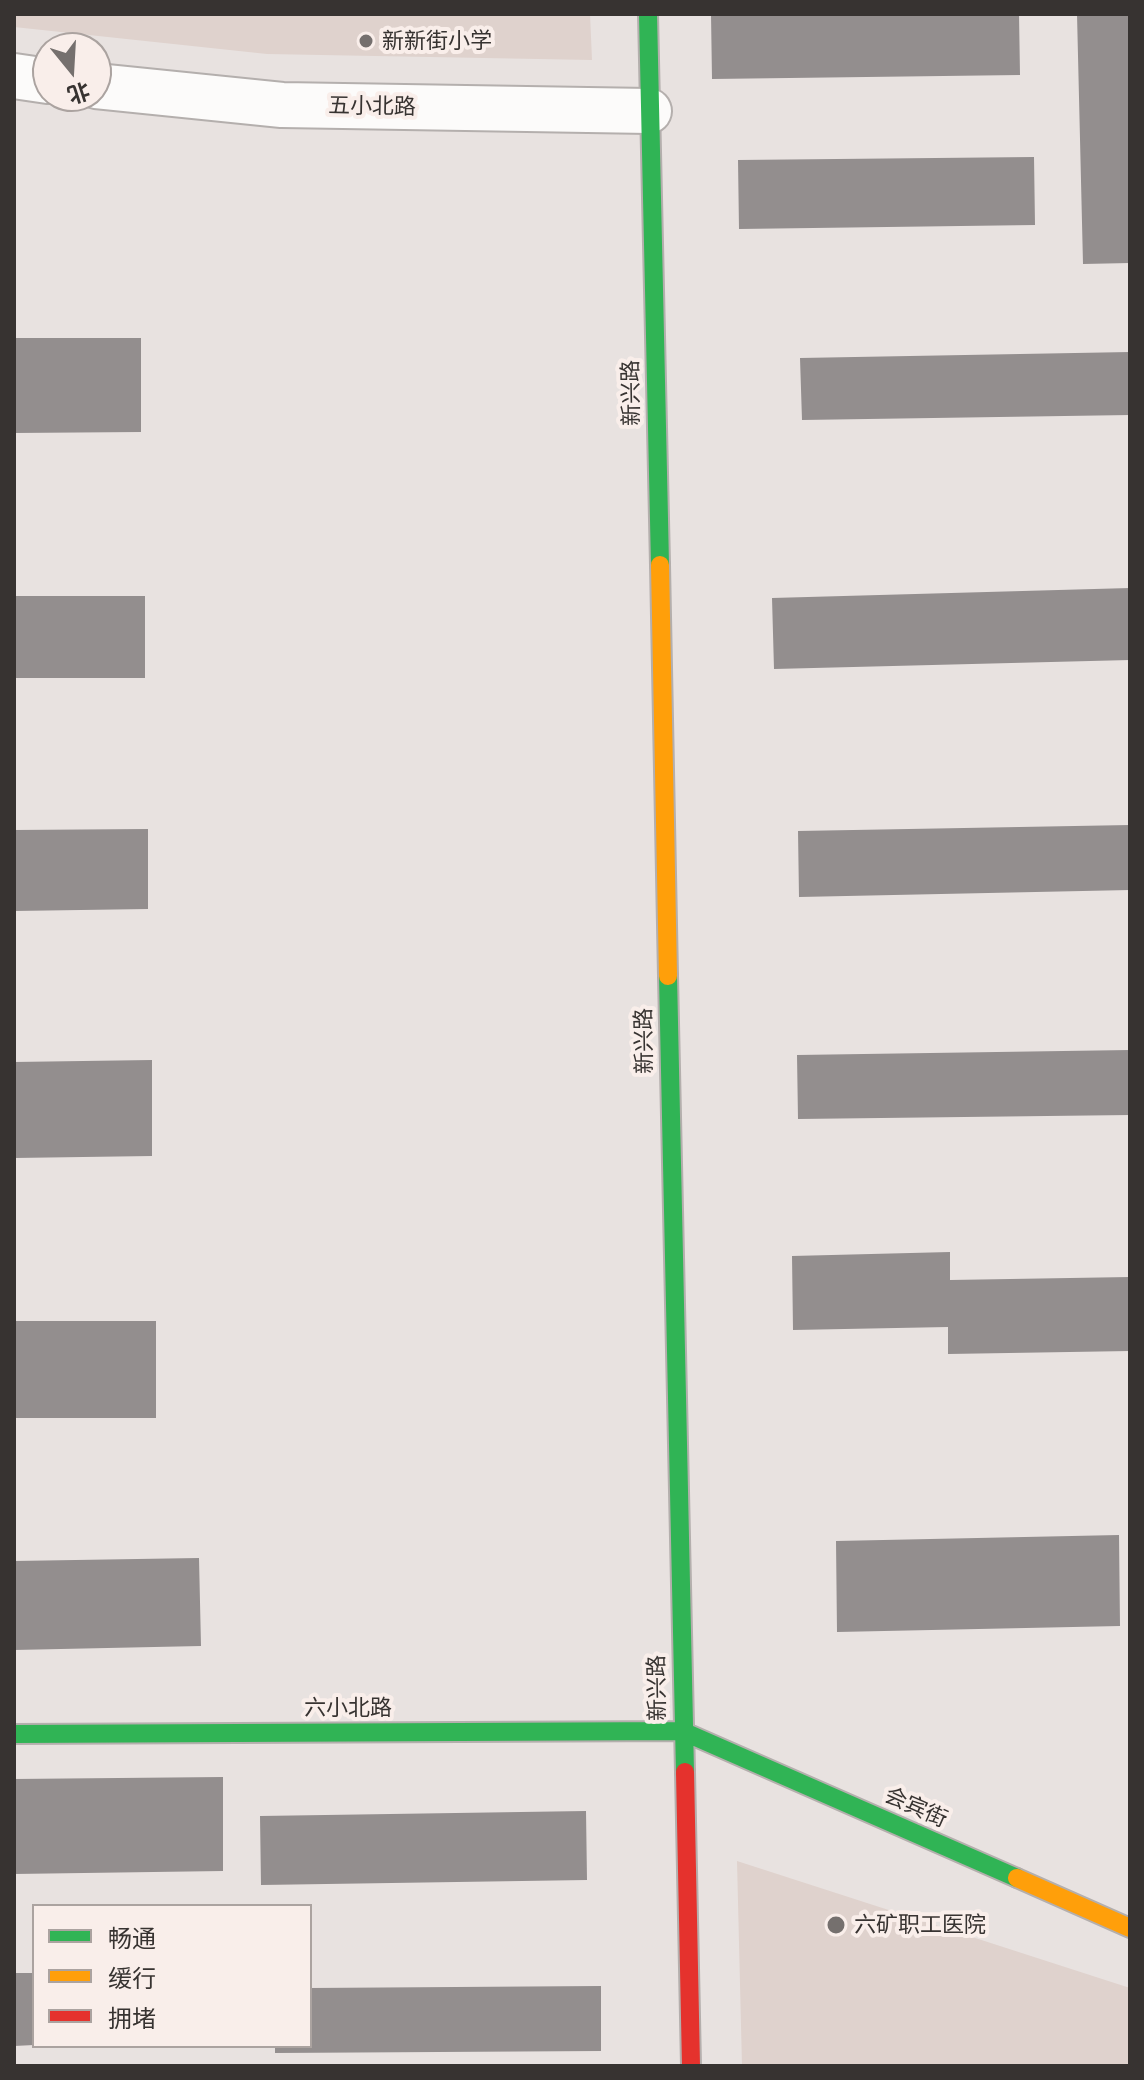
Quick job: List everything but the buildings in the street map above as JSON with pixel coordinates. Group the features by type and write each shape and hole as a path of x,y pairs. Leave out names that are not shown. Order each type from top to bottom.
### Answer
{"main road":[{"name":"新兴路","path":"648,14 691,2066"},
{"name":"六小北路","path":"14,1734 682,1731"},
{"name":"会宾街","path":"682,1731 1129,1927"}],"street":[{"name":"五小北路","path":"112,88 282,105 649,111"}],"shaded area":[{"name":"新新街小学","path":"14,14 590,14 592,60 267,54 112,37 112,32 61,32 14,27"},
{"name":"六矿职工医院","path":"737,1861 1130,1988 1130,2066 742,2066"}],"traffic: fast":[{"path":"648,14 660,565"},
{"path":"668,976 685,1772"},
{"path":"14,1734 682,1731 1017,1878"}],"traffic: slow":[{"path":"660,565 668,976"},
{"path":"1017,1878 1130,1928"}],"traffic: jam":[{"path":"685,1772 691,2066"}],"place":[{"name":"新新街小学","path":"366,41"},
{"name":"六矿职工医院","path":"836,1925"}]}
